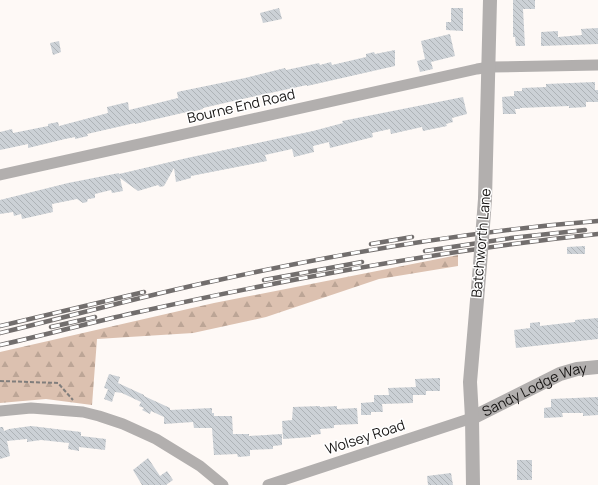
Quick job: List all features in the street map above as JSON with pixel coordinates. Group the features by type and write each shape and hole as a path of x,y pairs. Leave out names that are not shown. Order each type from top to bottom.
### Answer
{"street":[{"name":"Batchworth Lane","path":"473,485 470,382 485,199 490,67 490,0"},
{"name":"Bourne End Road","path":"0,175 490,67 598,65"},
{"name":"Sandy Lodge Way","path":"472,418 560,374 577,369 598,367"},
{"path":"0,411 31,408 83,412 123,424 156,439 200,466 223,485"},
{"name":"Wolsey Road","path":"268,485 472,418"}],"path":[{"path":"0,381 58,383 83,412"}],"green space":[{"path":"458,255 458,266 379,279 266,317 193,333 97,339 92,405 46,399 0,403 0,352 214,303"}],"building":[{"path":"513,0 535,0 535,9 523,9 525,46 516,46 515,37 513,37"},
{"path":"279,8 282,19 263,23 260,13"},
{"path":"451,8 463,8 463,31 446,30 446,22 451,22"},
{"path":"598,28 598,44 541,46 541,32 558,31 558,37 582,35 581,29"},
{"path":"450,34 455,56 431,62 433,69 420,72 417,61 425,59 421,41"},
{"path":"59,41 61,52 53,55 50,43"},
{"path":"395,50 395,66 229,102 192,112 135,123 87,134 88,136 75,139 75,137 28,148 28,144 0,150 0,132 12,129 13,133 48,126 48,124 58,122 59,126 108,113 107,107 128,102 129,110 178,98 177,92 285,68 286,70 331,62 332,65 366,57 366,54 374,52 375,54"},
{"path":"595,82 595,90 598,90 598,102 586,102 586,107 569,108 569,106 520,108 515,109 516,114 503,114 502,97 514,96 514,91 522,91 522,88 546,87 546,84"},
{"path":"463,97 467,114 452,118 453,122 446,124 447,126 423,131 422,127 391,134 390,129 372,133 373,137 330,148 329,142 313,146 314,152 294,157 292,149 265,155 267,161 191,176 191,178 176,182 174,168 164,186 160,187 158,185 138,191 120,178 123,191 112,193 111,190 95,194 95,198 88,199 87,202 83,203 77,199 52,204 53,212 22,219 21,214 14,216 13,212 0,214 0,200 68,183 119,174 313,131 343,123 342,121"},
{"path":"585,246 585,254 567,254 567,247"},
{"path":"598,318 598,339 516,348 514,330 530,328 530,323 540,322 540,326"},
{"path":"109,374 120,377 118,383 170,408 170,410 212,408 212,413 214,413 214,416 232,416 233,434 249,434 249,436 282,434 282,445 273,446 273,449 250,450 250,456 238,457 237,454 214,455 212,428 194,428 193,422 164,424 164,417 151,411 150,414 142,410 144,408 139,406 141,402 122,393 115,392 112,402 104,399 108,389 104,388"},
{"path":"440,378 440,391 426,391 426,395 413,395 413,403 382,404 383,412 371,412 371,415 361,415 361,403 374,402 374,395 389,395 388,388 416,387 415,379"},
{"path":"598,397 598,415 583,416 583,413 562,413 563,417 544,418 544,408 551,407 551,399"},
{"path":"337,406 337,409 357,408 358,424 334,425 334,428 320,429 321,434 311,435 311,437 283,439 282,421 292,420 293,407"},
{"path":"31,426 81,432 81,436 106,439 105,450 79,447 79,451 68,449 69,443 41,440 27,442 27,439 7,441 10,456 0,459 0,427 3,427 4,431"},
{"path":"148,458 160,476 167,471 173,480 166,485 142,485 133,470"},
{"path":"517,460 532,460 532,480 517,480"},
{"path":"451,473 453,485 428,485 427,476"}],"railway":[{"path":"0,333 187,287 357,252 453,237 550,225 598,221"},
{"path":"425,251 511,238 585,230"},
{"path":"0,345 134,313 307,277 481,248 598,234"},
{"path":"371,244 412,237"},
{"path":"264,280 362,262"},
{"path":"0,326 144,292"},
{"path":"51,327 95,317"}]}
